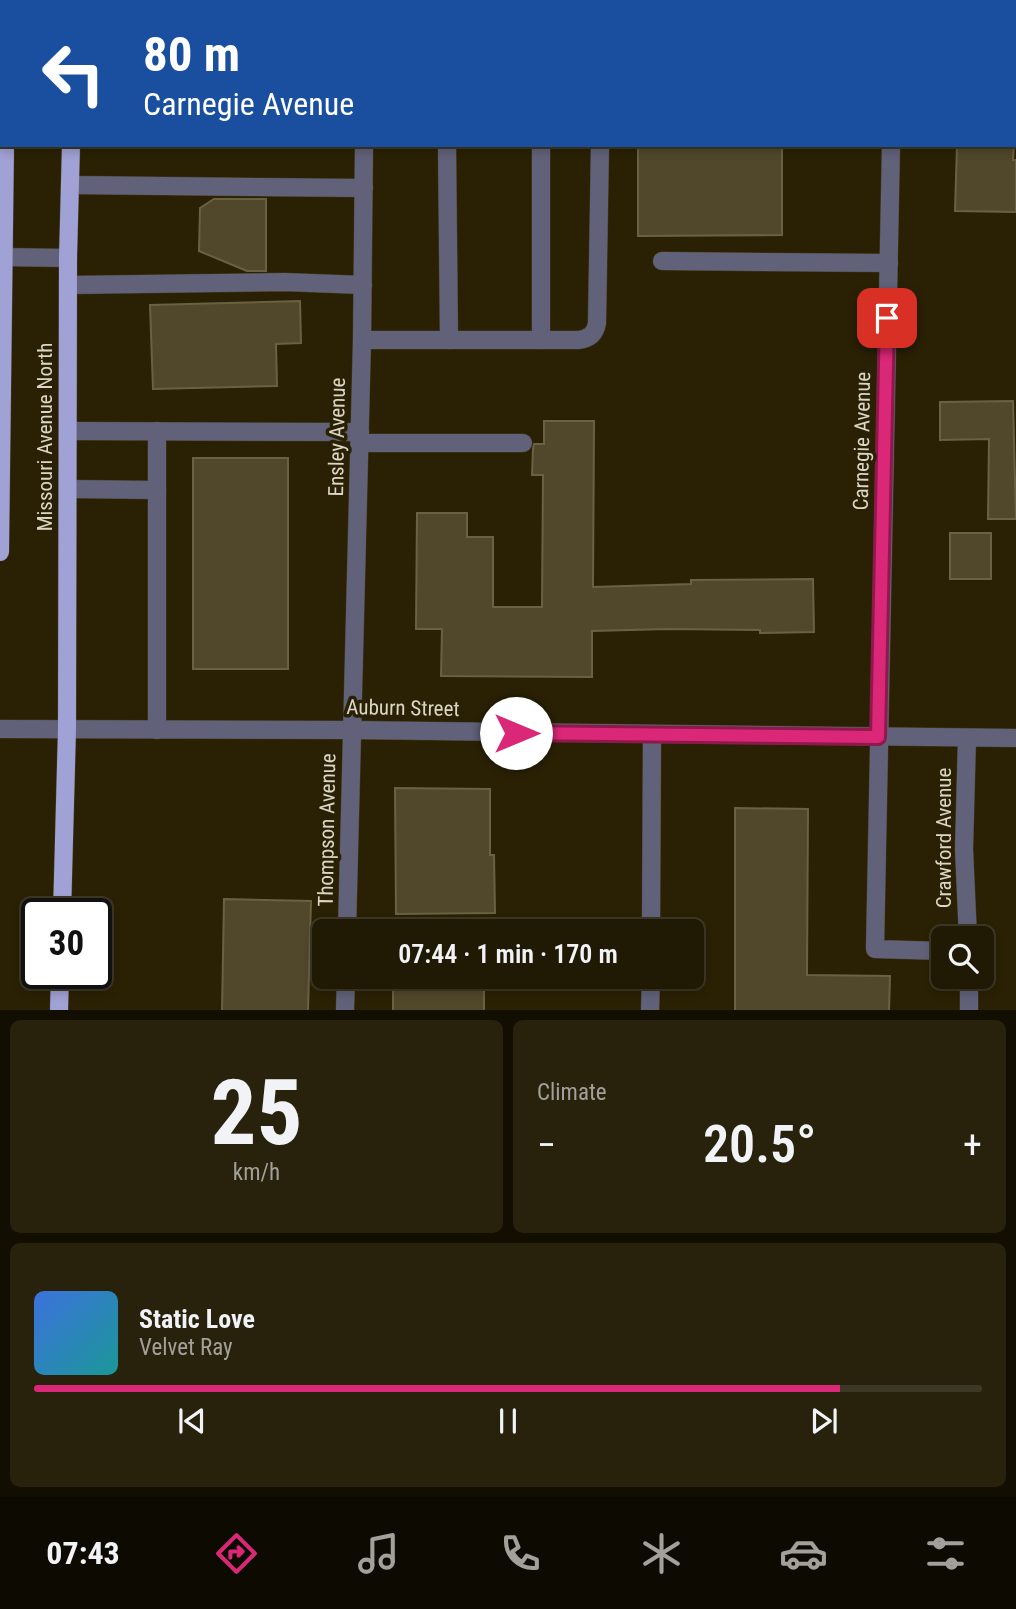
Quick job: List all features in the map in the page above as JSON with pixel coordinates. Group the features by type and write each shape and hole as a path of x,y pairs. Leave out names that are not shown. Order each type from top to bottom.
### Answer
{"main road":[{"name":"Missouri Avenue North","path":"0,552 5,147"},
{"name":"Missouri Avenue North","path":"62,898 67,729 68,258 71,147"},
{"path":"59,1010 60,989"}],"street":[{"name":"Ensley Avenue","path":"352,730 364,147"},
{"path":"447,147 449,340"},
{"path":"541,147 541,340"},
{"path":"362,340 579,340 595,332 600,147"},
{"name":"Carnegie Avenue","path":"891,147 875,949 931,951"},
{"path":"70,185 364,188"},
{"path":"2,257 68,258"},
{"path":"662,261 889,262"},
{"path":"68,285 284,282 363,285"},
{"path":"68,431 157,431 523,443"},
{"path":"157,431 157,730"},
{"path":"68,489 157,490"},
{"name":"Auburn Street","path":"0,729 352,730 1016,738"},
{"name":"Thompson Avenue","path":"347,919 352,730"},
{"path":"651,919 652,734"},
{"name":"Crawford Avenue","path":"967,738 964,849 967,926"},
{"path":"345,1010 346,989"},
{"path":"650,1010 651,989"},
{"path":"969,989 969,1010"}],"building":[{"path":"638,147 782,147 782,235 638,236"},
{"path":"957,147 1014,147 1016,212 955,211"},
{"path":"214,199 266,199 266,271 247,271 199,251 200,208"},
{"path":"300,301 301,343 276,344 277,386 153,389 150,305"},
{"path":"1013,401 1016,519 988,519 989,439 940,440 940,402"},
{"path":"544,421 594,421 593,587 691,584 691,580 813,579 814,632 760,633 760,630 668,629 592,631 592,677 441,676 442,629 416,629 417,513 467,513 467,537 493,537 493,607 542,607 543,475 532,475 534,444 544,444"},
{"path":"193,458 288,458 288,669 193,669"},
{"path":"950,533 991,533 991,579 950,579"},
{"path":"395,788 490,789 490,855 494,855 495,913 396,914"},
{"path":"735,808 808,809 807,975 890,976 889,1010 735,1010"},
{"path":"224,899 311,901 308,1010 222,1010"},
{"path":"393,989 484,989 484,1010 393,1010"}],"route":[{"path":"516,733 878,737 887,318"}]}
